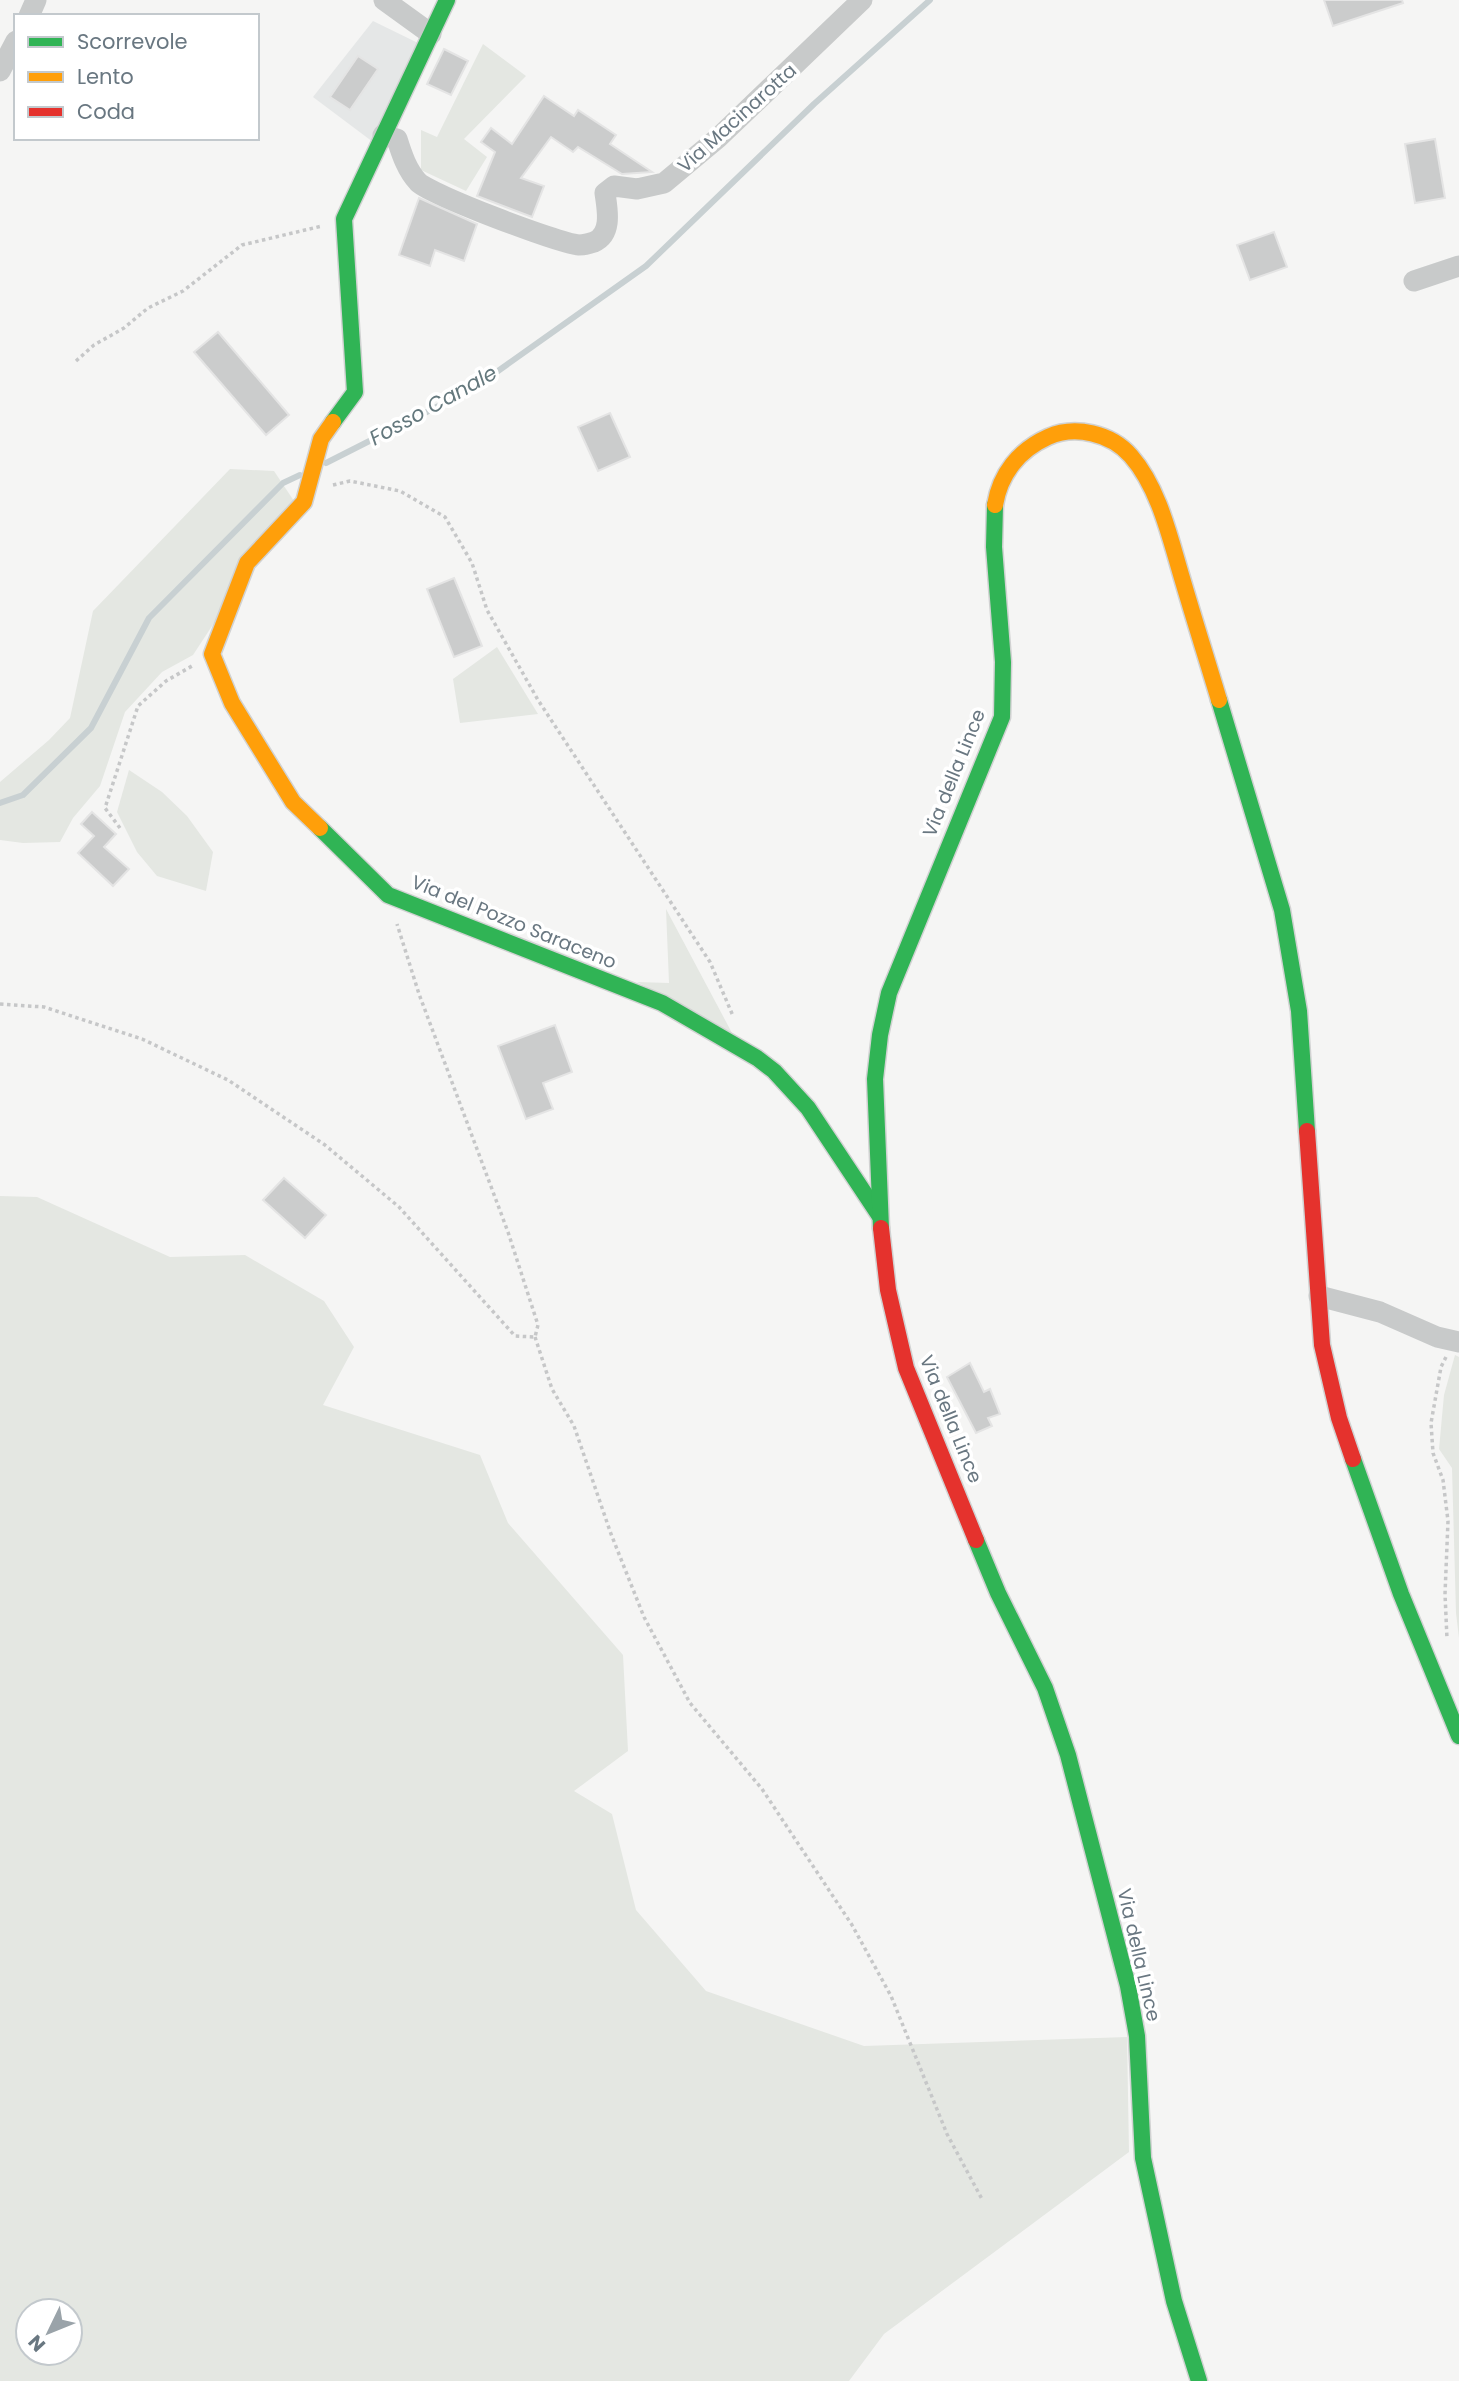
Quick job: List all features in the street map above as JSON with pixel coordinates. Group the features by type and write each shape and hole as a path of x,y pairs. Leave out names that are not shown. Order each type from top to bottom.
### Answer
{"street":[{"path":"384,0 431,34"},
{"path":"212,654 247,563 304,502 321,439 355,392 344,219 447,0"},
{"name":"Via Macinarotta","path":"383,135 397,139 406,166 420,185 457,203 540,233 579,245 596,242 604,233 608,217 605,193 614,186 637,189 664,183 718,138 862,0"},
{"path":"0,71 14,45"},
{"path":"1414,281 1459,266"},
{"name":"Via della Lince","path":"1199,2381 1174,2301 1143,2158 1137,2036 1128,1986 1068,1755 1045,1688 998,1593 905,1368 888,1290 879,1215 875,1079 888,993 1002,717 1005,691 994,537 995,505 1002,480 1016,460 1030,447 1053,434 1071,430 1107,438 1124,448 1149,483 1169,535 1282,910 1299,1011 1322,1345 1339,1418 1401,1594 1459,1736"},
{"name":"Via del Pozzo Saraceno","path":"212,654 232,703 293,802 388,895 662,1003 768,1065 799,1097 879,1215"},
{"path":"1320,1296 1380,1312 1437,1337 1457,1342"}],"path":[{"path":"76,361 94,345 124,328 148,308 183,291 242,245 344,219"},
{"path":"307,492 350,481 400,491 445,517 472,563 487,610 538,700 710,962 735,1020"},
{"path":"120,828 105,808 138,706 166,681 212,654"},
{"path":"388,895 419,994 508,1232 538,1325 535,1337 552,1389 574,1426 611,1534 644,1617 690,1703 762,1789 852,1925 891,1996 947,2134 983,2201"},
{"path":"0,1004 44,1007 142,1039 228,1080 325,1145 399,1207 515,1336 535,1337"},
{"path":"1447,1646 1445,1594 1448,1521 1443,1480 1433,1453 1431,1423 1441,1367 1457,1342"}],"shaded area":[{"path":"373,21 418,43 373,142 313,97"},
{"path":"483,44 526,76 464,139 487,157 466,191 421,170 421,130 437,137"},
{"path":"230,469 274,471 294,501 193,655 162,672 125,712 100,786 73,818 60,842 23,843 0,840 0,782 70,718 93,611"},
{"path":"497,647 538,714 460,723 453,679"},
{"path":"129,770 162,792 187,816 213,852 206,891 157,876 137,852 117,812"},
{"path":"666,909 732,1033 637,982 669,983"},
{"path":"0,1196 37,1197 170,1257 245,1255 324,1301 354,1347 323,1405 480,1455 508,1523 623,1655 628,1751 574,1791 612,1814 636,1910 706,1991 864,2046 1127,2037 1129,2152 884,2334 849,2381 0,2381"},
{"path":"1455,1355 1459,1357 1459,1638 1452,1468 1439,1449 1444,1395"}],"building":[{"path":"1324,0 1402,0 1403,3 1333,26"},
{"path":"444,49 468,61 451,95 427,84"},
{"path":"358,56 378,69 350,110 330,97"},
{"path":"544,96 574,116 578,110 616,135 610,144 652,172 622,174 578,147 573,152 551,137 521,178 544,186 532,217 477,196 495,152 481,142 491,128 512,144"},
{"path":"1435,139 1445,198 1415,203 1405,144"},
{"path":"419,198 477,224 464,261 435,250 430,266 399,255"},
{"path":"1274,232 1287,267 1250,280 1237,245"},
{"path":"218,332 289,415 266,435 194,352"},
{"path":"610,413 630,457 598,471 578,427"},
{"path":"454,578 482,646 454,657 427,589"},
{"path":"92,812 116,834 104,847 129,869 113,886 78,853 94,836 81,824"},
{"path":"555,1025 572,1072 543,1083 553,1109 526,1119 498,1046"},
{"path":"284,1178 326,1215 305,1238 263,1200"},
{"path":"970,1363 984,1392 990,1389 1000,1414 988,1418 992,1426 976,1433 947,1377"}],"waterway":[{"name":"Fosso Canale","path":"326,463 474,388 646,266 814,104 930,0"},
{"name":"Fosso Canale","path":"0,803 23,795 91,728 149,618 283,483 300,475"}],"traffic: fast":[{"path":"333,422 355,392 344,219 447,0"},
{"path":"881,1228 875,1079 880,1035 889,993 1002,717 1003,662 994,547 995,505"},
{"path":"1219,700 1282,910 1299,1011 1307,1131"},
{"path":"320,828 388,895 662,1003 757,1058 774,1071 808,1108 879,1215"},
{"path":"1353,1459 1401,1594 1459,1736"},
{"path":"976,1540 998,1593 1045,1688 1068,1755 1128,1986 1137,2036 1143,2158 1174,2301 1199,2381"}],"traffic: slow":[{"path":"320,828 293,802 232,703 212,654 247,563 304,502 321,439 333,422"},
{"path":"995,505 1001,483 1012,464 1028,449 1048,437 1058,433 1092,433 1123,448 1141,469 1156,498 1219,700"}],"traffic: jam":[{"path":"1307,1131 1322,1345 1339,1418 1353,1459"},
{"path":"881,1228 888,1290 906,1368 976,1540"}]}
